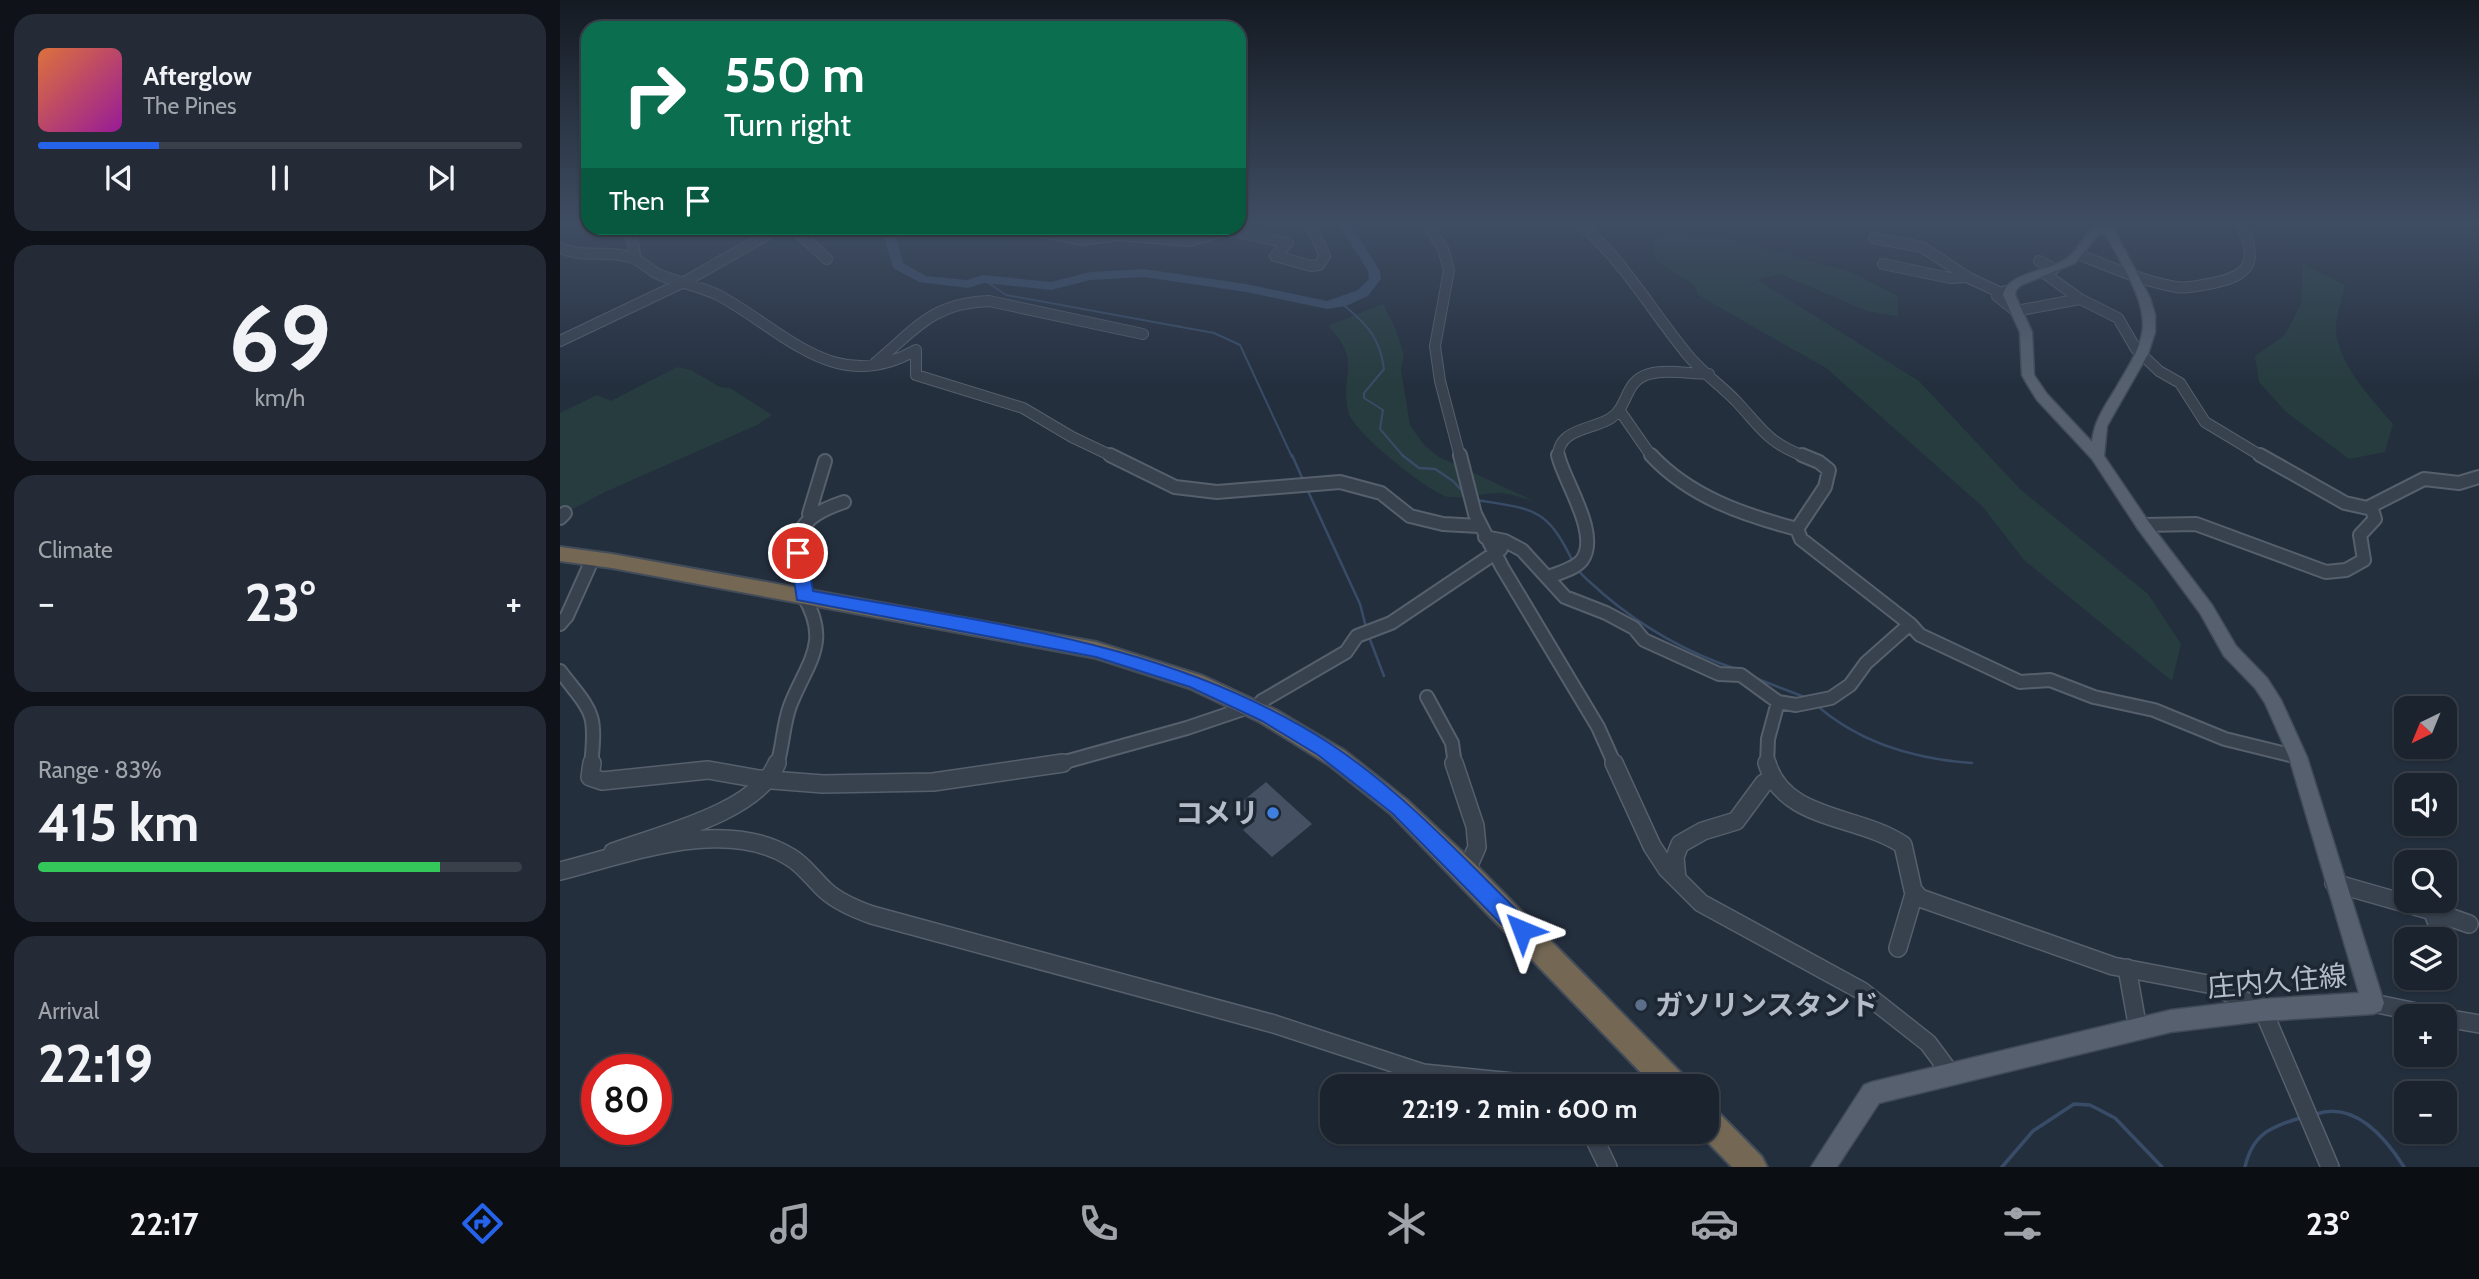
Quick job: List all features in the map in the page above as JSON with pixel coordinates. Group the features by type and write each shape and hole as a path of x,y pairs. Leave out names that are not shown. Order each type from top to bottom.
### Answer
{"highway":[{"path":"560,554 1096,650 1164,670 1252,708 1324,749 1408,816 1662,1074"},
{"path":"1719,1133 1752,1167"}],"main road":[{"path":"2004,291 2034,276"},
{"path":"2097,456 2100,426 2142,354 2149,332 2149,315 2133,276"},
{"name":"庄内久住線","path":"1823,1167 1872,1093 2171,1021 2263,1010 2373,1003 2334,883 2298,757 2272,700 2261,683 2230,651 2206,609 2143,525 2097,456 2033,384 2028,375 2026,332 2009,295 2004,291"}],"street":[{"path":"669,276 718,295 783,334 799,347 853,368 899,360 916,350 916,374 1023,408 1072,437 1175,487 1217,492 1340,482 1381,493 1410,516 1443,524 1480,527 1522,550 1566,597 1606,612 1634,628 1644,640 1719,674 1741,675 1778,702 1796,705 1831,698 1850,685 1866,663 1910,624"},
{"path":"560,341 694,276"},
{"path":"1447,276 1447,287 1438,320 1437,358 1458,454 1480,527 1594,720 1652,846 1677,879 1701,903 1862,991 1928,1043 1951,1073"},
{"path":"1631,276 1688,356 1709,373 1767,437 1780,447 1819,462 1829,471 1825,487 1797,529"},
{"path":"1941,276 1950,279 1967,277 2004,291"},
{"path":"2055,276 2080,299 2118,318 2130,342 2159,371 2180,383 2205,422 2214,430 2345,503 2372,509"},
{"path":"2135,276 2182,288 2235,280 2239,276"},
{"path":"2017,311 2080,299"},
{"path":"872,366 936,310 971,300 989,301 1143,334"},
{"path":"1548,577 1581,562 1587,550 1581,513 1569,479 1559,461 1559,448 1566,438 1611,419 1620,411 1625,393 1635,382 1656,373 1709,373"},
{"path":"1620,411 1652,457 1673,478 1728,508 1760,520 1797,529"},
{"path":"606,860 612,853 718,813 747,795 775,769 788,711 810,665 816,617 803,596 806,592 798,543 799,532 809,514 825,461"},
{"path":"2143,525 2196,524 2326,572 2341,573 2350,571 2364,560 2360,535 2375,519 2371,506 2382,503 2400,490 2424,479 2459,482 2479,477"},
{"path":"809,514 820,508 844,502"},
{"path":"1797,529 1801,539 1910,624 1920,635 2020,682 2050,680 2094,697 2154,710 2225,739 2298,757"},
{"path":"560,671 592,712 595,731 590,777 595,780 708,770 766,779 889,785 991,775 1059,764 1104,753 1252,708 1346,652 1357,636 1384,627 1511,543"},
{"path":"560,624 567,616 593,558"},
{"path":"1427,697 1452,743 1452,757 1475,826 1477,847 1465,872"},
{"path":"1778,702 1766,759 1770,781 1801,804 1877,830 1903,845 1914,894 1898,948"},
{"path":"1677,879 1675,854 1679,845 1716,824 1736,821 1764,783 1770,781"},
{"path":"560,872 684,841 721,837 743,839 792,859 827,892 855,908 1274,1024 1430,1074"},
{"path":"2334,883 2394,900"},
{"path":"1914,894 2008,926 2066,950 2127,968 2213,985 2263,1010 2329,1167"},
{"path":"2438,913 2469,924"},
{"path":"2127,968 2138,1029"},
{"path":"2373,1003 2394,1007"},
{"path":"2457,1021 2478,1028"},
{"path":"1597,1144 1608,1167"}],"green space":[{"path":"1680,276 1771,276 1757,280 1919,381 2020,489 2148,594 2181,644 2172,681 2024,560 1983,507 1826,368 1698,295 1695,286"},
{"path":"1786,276 1860,276 1898,296 1898,316 1870,312"},
{"path":"2302,276 2328,276 2345,285 2336,324 2338,341 2357,380 2393,424 2385,452 2349,459 2286,412 2259,382 2255,356 2285,335 2301,304"},
{"path":"1383,304 1396,330 1404,355 1401,370 1410,425 1424,445 1439,457 1534,501 1502,493 1467,497 1440,494 1393,461 1353,420 1348,411 1346,397 1348,358 1339,339 1328,326"},
{"path":"677,367 691,370 720,387 730,388 772,415 757,425 605,492 565,513 560,508 560,413 597,395 611,401"}],"building":[{"name":"コメリ","path":"1266,782 1312,824 1272,857 1243,830 1255,821 1238,805"}],"waterway":[{"path":"918,276 968,284 983,279 1051,286 1088,276"},
{"path":"1168,276 1246,288 1327,305 1341,303 1363,293 1375,276"},
{"path":"983,279 1006,295 1214,333 1240,345 1292,457"},
{"path":"1341,303 1365,324 1379,348 1384,369 1364,393 1364,398 1383,410 1380,429 1403,456"},
{"path":"1292,455 1303,480"},
{"path":"1403,456 1419,468 1435,469 1453,481 1464,493"},
{"path":"1307,489 1360,604 1366,627"},
{"path":"1476,500 1525,509 1536,514 1555,530 1573,562"},
{"path":"1578,570 1617,606 1649,628 1682,647 1736,669"},
{"path":"1369,637 1384,676"},
{"path":"1755,678 1807,698"},
{"path":"1815,704 1850,729 1888,747 1929,758 1972,763"},
{"path":"2002,1167 2033,1131 2074,1104 2090,1105 2115,1118 2162,1167"},
{"path":"2316,1114 2330,1111 2344,1113 2368,1124 2388,1144 2404,1167"},
{"path":"2245,1167 2259,1138 2273,1128 2303,1117"}],"place":[{"name":"コメリ","path":"1273,813"},
{"name":"ガソリンスタンド","path":"1641,1005"}],"route":[{"path":"798,553 806,592 803,596 1096,650 1196,682 1268,716 1324,749 1399,807 1522,930"}]}
